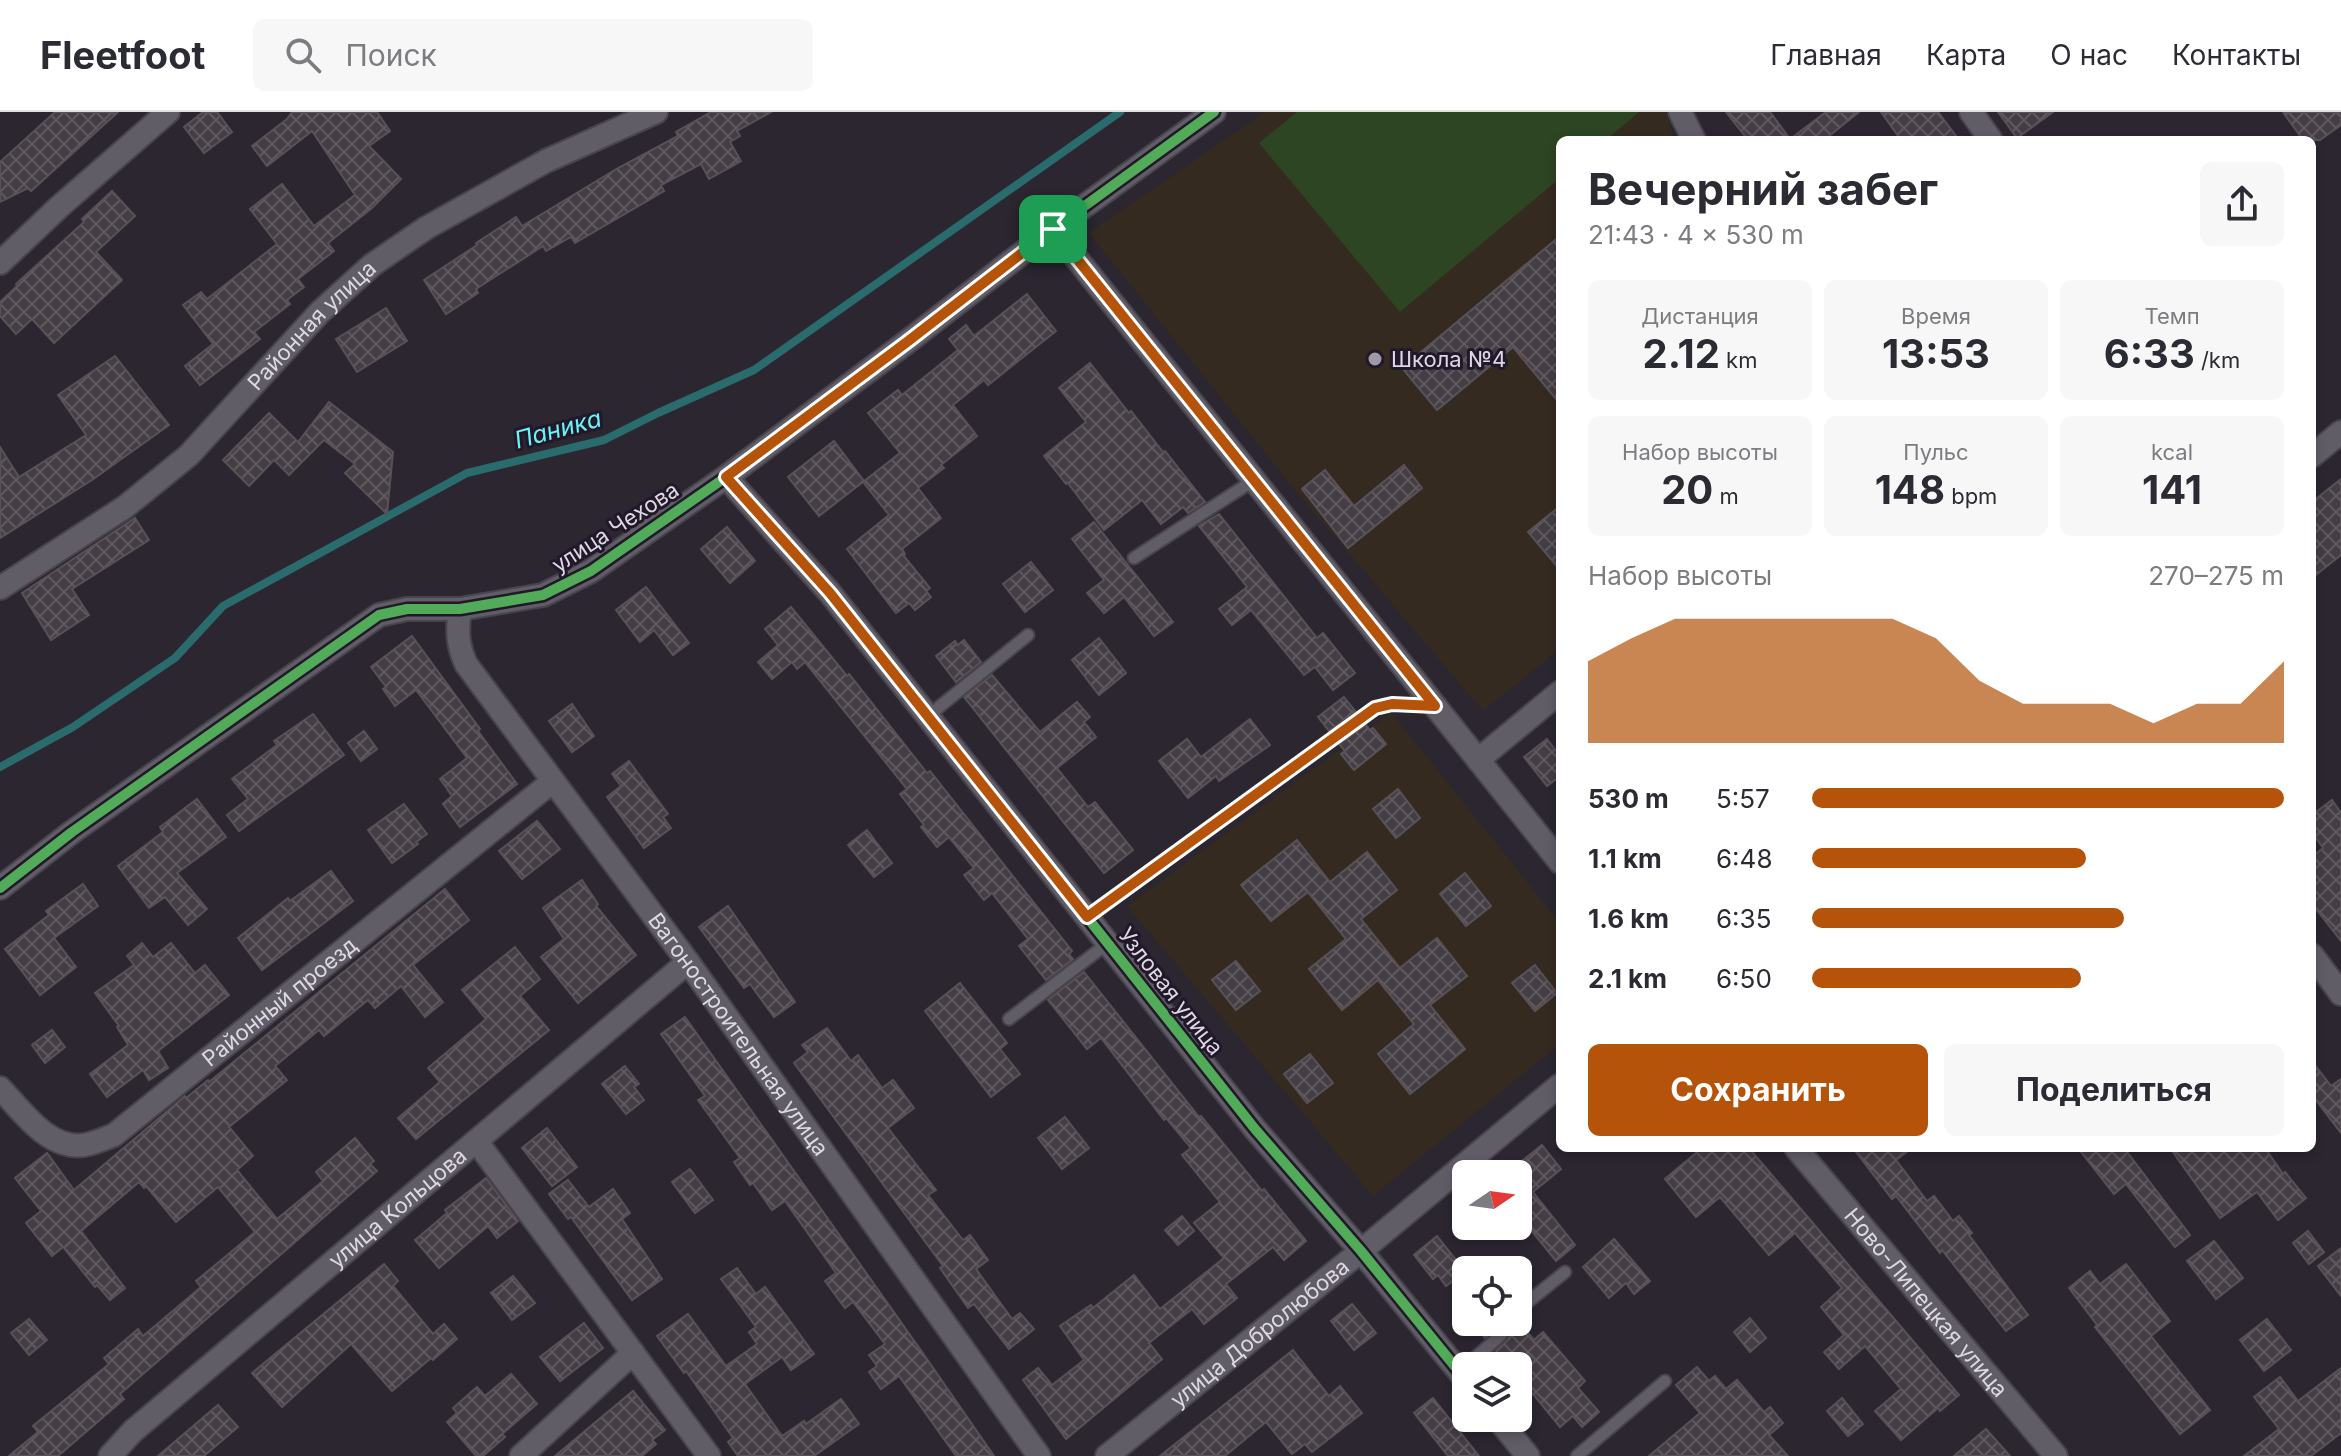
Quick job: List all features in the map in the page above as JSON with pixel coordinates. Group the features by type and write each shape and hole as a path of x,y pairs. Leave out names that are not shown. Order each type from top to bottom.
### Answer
{"street":[{"path":"0,263 168,112"},
{"name":"Районная улица","path":"0,588 125,507 189,455 320,312 372,265 426,228 546,161 656,112"},
{"name":"улица Чехова","path":"0,888 72,832 379,615 407,609 460,609 543,595 591,571 726,477 1053,229 1214,112"},
{"path":"1680,112 1692,136"},
{"path":"1971,112 1988,136"},
{"path":"1053,229 1556,857"},
{"path":"2316,453 2341,432"},
{"name":"Узловая улица","path":"726,477 830,593 1255,1129 1452,1363"},
{"name":"Вагоностроительная улица","path":"460,609 457,632 459,648 466,664 688,962 1039,1456"},
{"path":"1478,760 1556,695"},
{"name":"Районный проезд","path":"0,1088 45,1135 66,1144 86,1145 114,1135 553,781"},
{"path":"2316,960 2341,994"},
{"name":"улица Кольцова","path":"110,1456 133,1431 688,962"},
{"name":"улица Добролюбова","path":"1107,1456 1556,1088"},
{"path":"477,1142 709,1456"},
{"name":"Ново-Липецкая улица","path":"1799,1152 2056,1456"},
{"path":"521,1456 633,1353"},
{"path":"1508,1432 1528,1456"}],"lane":[{"path":"1134,558 1254,480"},
{"path":"928,716 1028,635"},
{"path":"1087,917 1375,708 1392,704 1435,706"},
{"path":"1009,1019 1108,943"},
{"path":"1532,1299 1565,1272"},
{"path":"1485,1352 1500,1336"},
{"path":"1577,1456 1665,1381"}],"shaded area":[{"name":"Школа №4","path":"1265,112 1666,112 1673,136 1556,136 1556,652 1483,711 1290,484 1089,233"},
{"path":"1391,712 1556,918 1556,1047 1373,1196 1127,906"}],"green space":[{"path":"1297,112 1639,112 1611,136 1556,136 1556,181 1400,312 1259,143"}],"building":[{"path":"55,112 118,112 31,191 28,188 0,202 0,162"},
{"path":"203,112 217,112 232,132 204,153 184,127"},
{"path":"292,112 377,112 390,131 369,146 401,179 372,208 328,243 334,251 298,279 304,287 287,300 290,304 254,332 260,339 200,385 185,366 213,344 183,305 201,292 207,299 277,244 250,209 282,184 314,226 355,195 312,131 267,166 252,146"},
{"path":"711,112 771,112 737,131 740,136 730,142 741,161 709,179 701,164 661,185 664,191 575,243 571,237 546,251 543,246 476,289 478,293 446,314 424,280 516,217 522,226 678,136 676,132"},
{"path":"1726,112 1770,112 1788,136 1745,136"},
{"path":"1826,112 1859,112 1829,136 1794,136"},
{"path":"1881,112 1938,112 1956,136 1898,136"},
{"path":"1998,112 2053,112 2020,136 2016,136"},
{"path":"2283,112 2341,112 2341,125 2320,140 2316,140 2316,136 2300,136"},
{"path":"112,191 135,216 96,252 122,280 54,343 32,319 16,334 0,316 0,302"},
{"path":"1556,239 1556,399 1513,347 1437,410 1402,368"},
{"path":"1027,294 1056,331 988,385 984,380 953,405 977,436 918,488 941,518 902,549 903,555 930,588 926,591 931,597 915,610 909,603 896,613 847,549 889,515 863,482 900,453 868,413 898,390 902,395 958,350 949,339 966,325 974,336"},
{"path":"386,308 407,341 357,372 336,339"},
{"path":"115,356 169,425 92,480 0,538 0,447 19,477 86,435 58,395"},
{"path":"1090,363 1205,502 1188,513 1183,507 1161,524 1142,500 1104,530 1044,456 1086,422 1059,388"},
{"path":"329,402 393,452 387,514 345,473 355,464 324,440 289,475 274,460 249,486 223,460 269,413 298,442"},
{"path":"834,441 864,481 819,516 788,477"},
{"path":"1404,465 1422,488 1348,548 1302,489 1325,470 1354,506"},
{"path":"2341,479 2341,555 2316,575 2316,499"},
{"path":"1556,509 1556,565 1528,532"},
{"path":"1219,514 1317,638 1323,633 1355,673 1333,690 1315,667 1304,675 1251,610 1232,625 1219,609 1247,587 1199,526"},
{"path":"135,518 149,540 72,589 89,615 51,640 22,593"},
{"path":"1094,522 1173,622 1154,636 1124,597 1104,613 1087,593 1104,580 1072,539"},
{"path":"727,527 755,561 730,583 701,549"},
{"path":"1031,562 1053,590 1025,612 1003,584"},
{"path":"646,587 689,643 673,655 654,630 640,642 616,610"},
{"path":"791,607 847,676 849,674 927,773 930,771 1072,951 1069,954 1073,959 1046,980 1019,946 1028,939 992,893 984,900 964,875 974,868 949,837 937,847 900,794 907,789 805,662 797,669 792,662 772,679 758,662 778,645 765,629"},
{"path":"412,636 517,784 460,827 443,804 452,796 440,779 467,758 416,690 395,706 371,667"},
{"path":"1099,638 1126,673 1099,695 1072,660"},
{"path":"964,640 981,662 956,682 936,656 955,641 958,645"},
{"path":"992,675 1040,732 1077,702 1090,717 1084,722 1096,737 1057,768 1088,807 1095,802 1133,850 1104,873 964,697"},
{"path":"1344,697 1356,712 1329,731 1318,717"},
{"path":"572,704 594,736 572,752 549,721"},
{"path":"313,714 344,755 239,831 227,815 248,799 232,779 277,745 274,741"},
{"path":"1250,719 1270,745 1219,781 1216,776 1188,798 1159,761 1187,739 1201,757"},
{"path":"1366,725 1370,730 1373,728 1386,744 1354,770 1341,754 1345,751 1339,744"},
{"path":"364,731 377,749 361,761 348,743"},
{"path":"1547,739 1556,751 1556,779 1547,786 1524,757"},
{"path":"629,761 668,814 663,817 671,828 644,848 607,797 621,786 612,774"},
{"path":"1398,789 1420,818 1396,838 1373,809"},
{"path":"197,799 226,837 177,873 207,909 188,925 165,897 149,908 118,866 163,832 160,827"},
{"path":"2332,800 2341,813 2341,941 2316,909 2316,854 2323,848 2316,838 2316,812"},
{"path":"404,804 427,834 392,863 368,830"},
{"path":"537,821 560,849 522,879 499,851"},
{"path":"867,830 892,863 874,877 848,845"},
{"path":"1297,840 1330,882 1367,852 1397,890 1361,919 1400,968 1437,938 1467,976 1430,1005 1465,1049 1410,1094 1378,1054 1414,1024 1378,980 1342,1010 1309,969 1346,939 1308,892 1271,921 1241,885"},
{"path":"331,871 353,901 262,970 238,938 288,898 290,901"},
{"path":"1465,873 1491,906 1466,926 1440,894"},
{"path":"582,880 598,904 596,906 636,955 578,1003 541,957 564,939 543,908"},
{"path":"83,884 98,906 54,938 76,967 40,995 5,949 49,915 46,911"},
{"path":"445,889 469,920 413,965 443,1002 425,1017 401,986 375,1008 368,1000 324,1036 319,1030 275,1066 287,1080 229,1127 253,1156 237,1170 277,1219 323,1181 316,1172 355,1138 374,1161 370,1164 377,1171 120,1394 124,1399 58,1456 9,1456 38,1432 33,1426 109,1364 104,1358 138,1329 143,1336 201,1287 196,1281 255,1232 218,1187 176,1222 146,1186 144,1188 139,1182 81,1231 125,1288 110,1300 97,1285 95,1287 63,1247 52,1256 26,1223 41,1211 15,1178 47,1153 74,1190 185,1096 209,1082"},
{"path":"728,906 795,1002 774,1017 750,984 744,988 699,927"},
{"path":"142,943 153,957 171,943 195,973 205,965 229,995 158,1051 168,1068 149,1080 143,1070 107,1097 90,1074 128,1045 119,1026 95,993 134,965 127,956"},
{"path":"515,947 540,979 520,996 549,1030 416,1139 398,1118 440,1082 428,1068 486,1019 462,990"},
{"path":"1236,961 1260,991 1236,1010 1212,980"},
{"path":"1535,965 1556,994 1535,1011 1512,983"},
{"path":"1084,972 1199,1117 1306,1241 1284,1260 1273,1247 1226,1284 1237,1298 1204,1324 1192,1309 1149,1343 1162,1359 1066,1439 1023,1380 1038,1368 1052,1385 1084,1360 1060,1326 1091,1305 1093,1308 1134,1275 1160,1309 1224,1258 1194,1223 1220,1202 1182,1155 1191,1148 1166,1118 1164,1120 1101,1038 1087,1049 1048,1000"},
{"path":"960,983 1007,1043 1000,1049 1020,1074 991,1097 925,1011"},
{"path":"685,1017 994,1456 956,1456 899,1376 881,1389 869,1372 877,1366 869,1355 885,1344 853,1302 845,1308 825,1281 836,1273 785,1201 772,1210 753,1183 750,1185 734,1162 740,1158 698,1100 705,1096 661,1034"},
{"path":"827,1028 851,1061 858,1055 882,1088 893,1080 914,1108 888,1128 936,1190 928,1195 963,1240 970,1235 988,1260 976,1269 1012,1319 1020,1313 1034,1329 1009,1349 974,1304 968,1308 940,1268 943,1266 794,1063 808,1052 802,1045"},
{"path":"52,1030 65,1047 45,1063 32,1045"},
{"path":"1310,1054 1333,1083 1307,1103 1284,1074"},
{"path":"625,1066 639,1084 634,1087 644,1100 626,1114 602,1084"},
{"path":"2316,1066 2331,1086 2341,1079 2341,1133 2316,1100"},
{"path":"1065,1117 1089,1148 1062,1169 1038,1138"},
{"path":"547,1128 577,1167 552,1186 522,1148"},
{"path":"1542,1145 1561,1169 1533,1192 1575,1245 1556,1261 1532,1231 1532,1160 1523,1160"},
{"path":"1697,1152 1752,1152 1959,1395 1940,1411 1938,1408 1901,1440 1875,1411 1901,1389 1865,1346 1839,1369 1824,1352 1844,1335 1821,1307 1842,1288 1795,1233 1769,1255 1720,1197 1696,1217 1665,1179"},
{"path":"1856,1152 1907,1152 1896,1160 1927,1201 1934,1196 1953,1221 1959,1216 1972,1233 1969,1235 2028,1315 2006,1331 1896,1196 1892,1199"},
{"path":"2081,1152 2127,1152 2190,1235 2175,1247 2126,1184 2114,1194"},
{"path":"2173,1152 2268,1152 2306,1198 2278,1220 2257,1192 2220,1218"},
{"path":"690,1169 713,1200 695,1213 672,1182"},
{"path":"486,1178 518,1221 497,1238 488,1226 439,1268 415,1240 447,1213 445,1210"},
{"path":"568,1180 589,1207 613,1189 630,1213 622,1219 662,1279 632,1300 571,1217 568,1219 549,1194"},
{"path":"1182,1216 1194,1231 1178,1245 1165,1230"},
{"path":"2308,1231 2324,1252 2309,1264 2293,1243"},
{"path":"1437,1236 1453,1256 1452,1281 1446,1286 1438,1275 1433,1279 1414,1255"},
{"path":"1614,1239 1650,1281 1634,1294 1626,1283 1609,1298 1583,1267"},
{"path":"2214,1241 2243,1278 2216,1299 2187,1261"},
{"path":"2341,1248 2341,1296 2318,1266"},
{"path":"384,1264 398,1281 393,1286 433,1334 444,1324 457,1339 392,1391 351,1344 282,1407 252,1373"},
{"path":"2126,1264 2170,1321 2151,1336 2210,1410 2180,1434 2095,1327 2097,1325 2069,1288 2090,1271 2100,1284"},
{"path":"737,1268 756,1294 765,1287 814,1354 791,1370 782,1357 745,1384 782,1436 804,1421 806,1424 841,1399 859,1424 814,1456 738,1456 728,1442 733,1438 657,1336 688,1314 726,1366 757,1344 749,1332 756,1327 721,1279"},
{"path":"513,1276 535,1303 512,1320 491,1293"},
{"path":"1352,1304 1376,1333 1354,1350 1331,1321"},
{"path":"1750,1318 1766,1338 1750,1352 1734,1332"},
{"path":"29,1319 47,1340 29,1355 11,1333"},
{"path":"2267,1319 2291,1350 2264,1371 2240,1340"},
{"path":"584,1323 603,1348 560,1381 540,1357"},
{"path":"1543,1332 1585,1381 1578,1388 1599,1412 1582,1427 1573,1416 1560,1427 1532,1393 1532,1352 1496,1351 1509,1337 1531,1336 1534,1340"},
{"path":"1293,1350 1329,1396 1340,1386 1362,1413 1312,1452 1305,1444 1292,1454 1266,1422 1225,1456 1160,1456"},
{"path":"1697,1367 1709,1381 1715,1376 1726,1389 1737,1380 1764,1412 1770,1407 1783,1423 1769,1435 1788,1456 1649,1456 1700,1413 1676,1385"},
{"path":"2341,1368 2341,1433 2311,1456 2244,1456 2279,1429 2254,1397 2280,1377 2298,1401"},
{"path":"511,1374 537,1404 502,1434 505,1437 483,1456 476,1456 447,1422 457,1413 453,1408 477,1387 485,1396"},
{"path":"633,1391 665,1430 652,1440 656,1444 642,1456 555,1456"},
{"path":"1433,1398 1452,1422 1452,1432 1460,1432 1479,1456 1448,1456 1414,1413"},
{"path":"1842,1398 1863,1424 1848,1436 1827,1411"},
{"path":"218,1405 238,1427 204,1456 158,1456"},
{"path":"1986,1429 2010,1456 1954,1456"}],"waterway":[{"name":"Паника","path":"0,767 73,727 175,658 223,606 467,473 604,440 754,370 1120,112"}],"cycle path":[{"path":"0,888 72,832 379,615 407,609 460,609 543,595 591,571 726,477 1053,229 1214,112"},
{"path":"726,477 830,593 1255,1129 1361,1251 1452,1363"}],"place":[{"name":"Школа №4","path":"1375,359"}],"route":[{"path":"1053,229 1435,706 1392,704 1375,708 1087,917 830,593 726,477 1053,229"}]}
